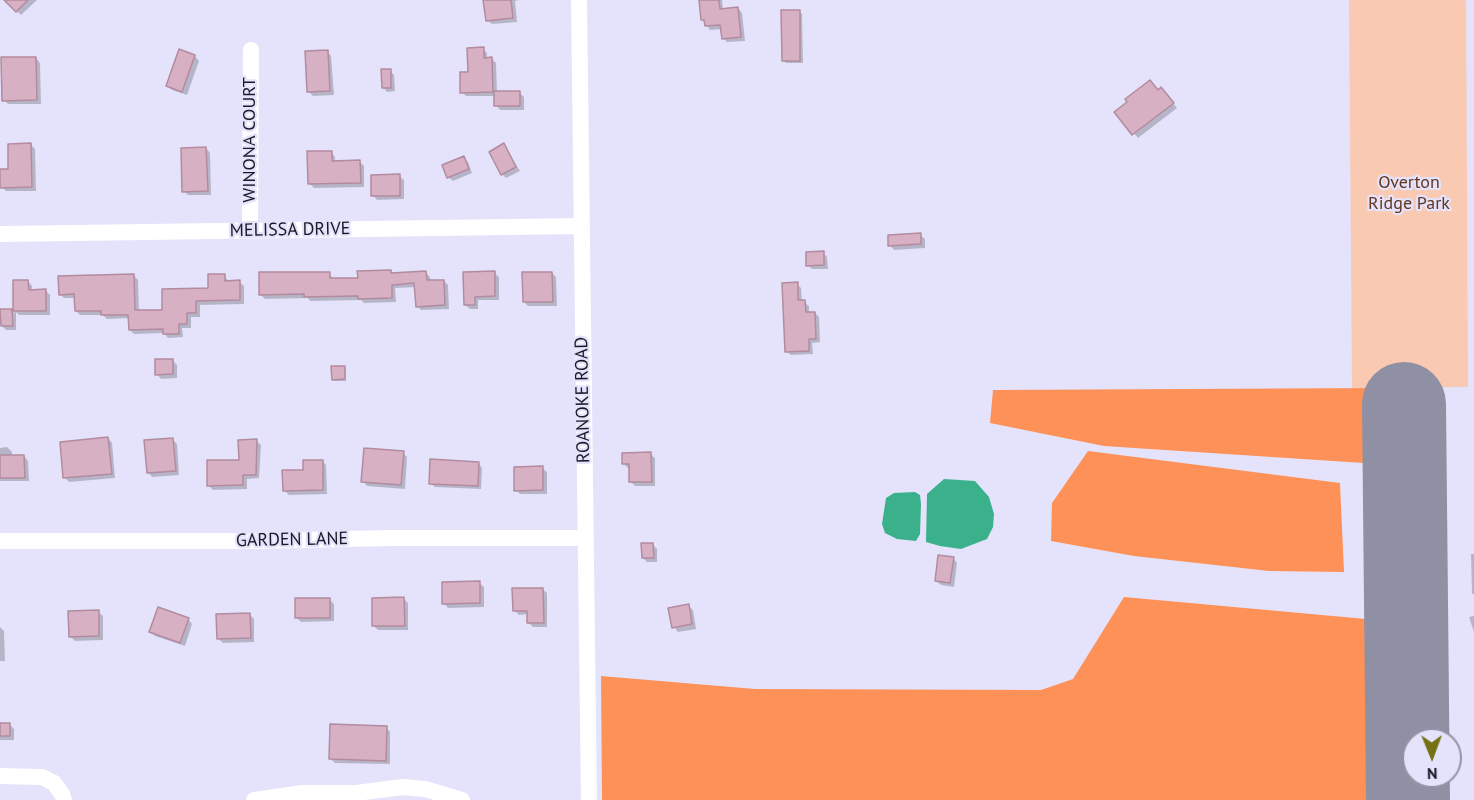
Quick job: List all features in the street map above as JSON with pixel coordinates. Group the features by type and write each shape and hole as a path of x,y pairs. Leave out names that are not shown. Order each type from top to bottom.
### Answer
{"street":[{"name":"ROANOKE ROAD","path":"579,0 589,800"},
{"name":"WINONA COURT","path":"250,230 251,50"},
{"name":"MELISSA DRIVE","path":"0,234 581,226"},
{"name":"GARDEN LANE","path":"0,541 231,542 494,537 585,538"},
{"path":"0,776 42,777 54,783 64,800"},
{"path":"254,800 303,794 356,793 403,787 425,789 462,800"}],"green space":[{"name":"Overton Ridge Park","path":"1349,0 1466,0 1468,387 1352,388"}],"shaded area":[{"path":"1380,388 1379,464 1104,446 990,423 993,390"},
{"path":"1088,451 1340,483 1344,572 1269,571 1134,556 1051,541 1052,503"},
{"path":"944,479 975,481 989,497 994,514 993,527 987,539 961,549 926,542 927,494"},
{"path":"915,492 920,495 921,504 920,534 916,541 897,539 885,533 882,524 886,498 894,493"},
{"path":"1124,597 1377,620 1374,800 602,800 601,676 755,689 1041,690 1073,679"}],"building":[{"path":"4,0 28,0 16,12"},
{"path":"483,0 511,0 513,18 486,21"},
{"path":"699,0 719,0 720,9 738,7 741,37 722,39 720,25 705,26 704,20 701,20"},
{"path":"781,10 800,10 800,61 782,61"},
{"path":"484,47 484,58 492,57 493,92 460,93 460,72 468,72 467,48"},
{"path":"179,49 195,55 182,92 166,86"},
{"path":"328,50 330,91 307,92 305,51"},
{"path":"1,57 36,57 37,100 2,101"},
{"path":"381,69 391,69 391,88 382,88"},
{"path":"1150,80 1158,90 1161,87 1174,103 1132,135 1114,112 1127,102 1125,99"},
{"path":"494,91 520,91 520,106 494,106"},
{"path":"31,143 32,187 0,188 0,169 8,169 8,144"},
{"path":"504,143 516,167 501,175 489,152"},
{"path":"206,147 208,191 182,192 181,148"},
{"path":"307,151 332,151 332,161 360,160 361,183 308,184"},
{"path":"464,156 469,169 447,178 442,165"},
{"path":"400,174 400,196 371,196 371,175"},
{"path":"921,233 921,244 888,246 888,235"},
{"path":"824,251 824,265 806,266 806,252"},
{"path":"391,270 391,273 426,271 427,280 444,280 445,305 416,307 414,283 392,285 392,298 304,297 304,294 259,295 259,272 330,272 330,278 358,278 357,271"},
{"path":"495,271 495,296 475,297 475,305 464,305 463,272"},
{"path":"522,272 552,272 553,302 523,302"},
{"path":"134,274 135,310 162,310 162,289 208,288 208,274 225,274 225,281 240,280 240,300 196,301 196,313 187,313 187,324 179,324 179,334 163,334 163,329 129,330 128,315 101,315 101,311 75,311 74,294 59,295 58,276"},
{"path":"13,280 28,280 29,290 46,289 46,311 13,311"},
{"path":"798,282 798,300 805,300 806,312 815,312 816,339 809,339 809,351 785,352 782,283"},
{"path":"0,309 12,309 13,326 1,326"},
{"path":"155,359 173,359 173,374 155,375"},
{"path":"331,366 345,366 345,379 332,380"},
{"path":"108,437 112,474 63,478 60,442"},
{"path":"173,438 176,471 147,473 144,440"},
{"path":"257,439 256,475 243,475 243,485 207,486 207,460 239,460 238,440"},
{"path":"364,448 404,451 401,485 361,482"},
{"path":"651,452 652,482 629,482 629,464 622,464 622,453"},
{"path":"0,455 24,455 25,478 0,478"},
{"path":"430,459 479,462 478,486 429,484"},
{"path":"303,460 323,460 323,490 283,491 282,470 303,470"},
{"path":"543,466 543,490 514,491 514,467"},
{"path":"641,543 653,543 654,558 642,558"},
{"path":"938,555 954,557 950,583 935,581"},
{"path":"480,581 480,603 442,604 442,582"},
{"path":"512,588 543,588 544,623 527,623 527,611 513,611"},
{"path":"404,597 405,626 372,626 372,598"},
{"path":"295,598 330,598 330,618 295,618"},
{"path":"689,604 692,624 672,628 668,608"},
{"path":"158,607 189,618 180,643 149,632"},
{"path":"99,610 99,636 69,637 68,611"},
{"path":"250,613 251,638 217,639 216,614"},
{"path":"0,723 10,723 10,736 0,736"},
{"path":"330,724 387,726 386,761 329,759"}],"runway":[{"path":"1404,404 1408,800"}]}
